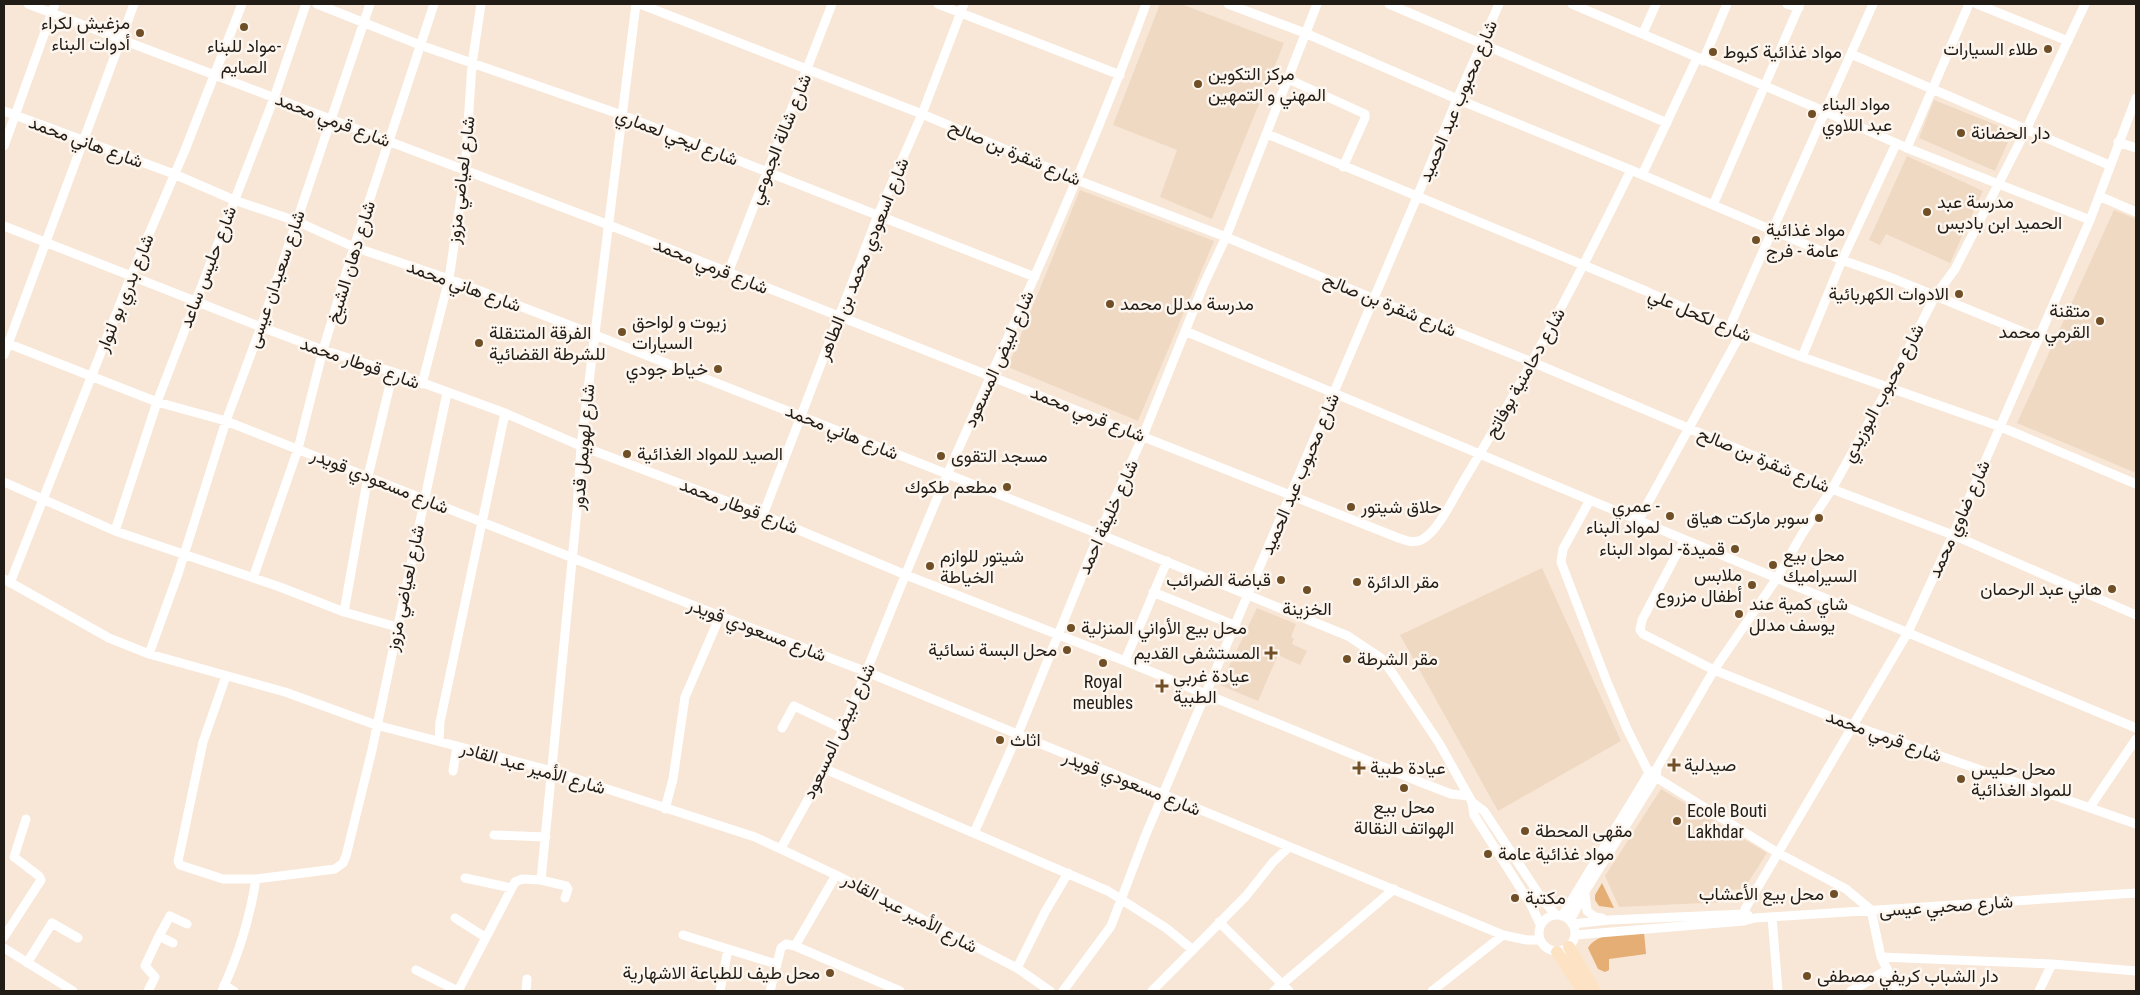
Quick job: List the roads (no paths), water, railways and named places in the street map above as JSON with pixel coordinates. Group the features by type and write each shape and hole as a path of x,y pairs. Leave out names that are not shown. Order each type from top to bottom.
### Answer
{"street":[{"name":"شارع قرمي محمد","path":"28,4 610,226 1292,494 1391,535"},
{"path":"4,146 55,4"},
{"path":"4,355 6,342 122,40 134,4"},
{"name":"شارع بدري بو لنوار","path":"7,581 242,4"},
{"name":"شارع حليس ساعد","path":"115,531 157,402 274,98 306,4"},
{"name":"شارع ليحي لعماري","path":"317,4 472,64 622,115 1035,277"},
{"name":"شارع سعيدان عيسى","path":"150,654 226,421 261,327 370,4"},
{"name":"شارع دهان الشيخ","path":"253,578 298,448 323,350 354,247 434,4"},
{"name":"شارع لعياضي مزوز","path":"422,384 449,279 465,170 472,64 481,4"},
{"name":"شارع شقرة بن صالح","path":"638,4 922,114 1077,180 1226,237 1532,362 1832,489 1953,535 2136,615"},
{"name":"شارع لهويمل قدور","path":"540,880 546,837 573,558 581,446 610,226 622,115 638,4"},
{"name":"شارع شالة الجموعي","path":"728,273 832,4"},
{"path":"938,4 962,8 1120,75"},
{"name":"شارع لبيض المسعود","path":"781,848 825,768 843,729 948,475 1077,180 1120,75 1146,4"},
{"path":"1228,4 1305,33 1457,99 1631,170 1842,260 2038,338"},
{"name":"شارع خليفة احمد","path":"974,833 1017,736 1099,534 1143,436 1185,331 1226,237 1317,4"},
{"path":"1389,4 1667,123"},
{"name":"شارع محبوب عبد الحميد","path":"1062,991 1110,926 1122,899 1146,834 1499,4"},
{"path":"1572,4 1584,6 1700,59 1826,112 1896,144 2090,220"},
{"path":"1643,33 1656,4"},
{"path":"1642,175 1727,4"},
{"path":"1713,205 1800,6 1787,4"},
{"path":"1729,328 1873,4"},
{"path":"1907,148 1969,4"},
{"path":"1978,4 2068,41"},
{"name":"شارع محبوب البوزيدي","path":"1654,773 1714,670 1777,578 1802,534 1832,489 1888,388 1935,296 1955,269 2026,130 2085,4"},
{"name":"شارع اسعودي محمد بن الطاهر","path":"763,515 878,215 922,114 962,8"},
{"path":"1851,54 2110,166"},
{"path":"1288,79 1365,114 1366,118 1343,167"},
{"name":"شارع ضاوي محمد","path":"1744,917 1778,853 1908,632 2001,427 2090,220 2136,98"},
{"name":"شارع هاني محمد","path":"4,111 174,174 234,200 296,221 354,247 449,279 595,335 1099,534 1340,632 1381,658 1406,690 1471,799 1484,810 1542,899 1565,919"},
{"name":"شارع لكحل علي","path":"1267,134 1584,265 1741,333 1802,357 2001,427 2136,484"},
{"path":"2118,142 2136,148"},
{"path":"1802,357 1842,260 1896,144"},
{"name":"شارع دحامنية بوفاتح","path":"1391,535 1415,542 1427,536 1437,524 1532,362 1584,265 1631,170"},
{"path":"2098,196 2136,212"},
{"name":"شارع قوطار محمد","path":"4,226 261,327 505,413 581,446 763,515 906,575 1058,634 1451,794 1471,799"},
{"path":"1185,331 1590,500 1638,522 1908,632 2136,728"},
{"path":"1638,522 1741,333"},
{"name":"شارع مسعودي قويدر","path":"6,342 157,402 226,421 298,448 866,672 1017,736 1504,935 1526,940 1539,940"},
{"path":"344,612 368,476 393,372"},
{"name":"شارع لعياضي مزوز","path":"226,676 203,742 178,861 180,864 223,879 256,880 336,869 343,863 376,725 447,393"},
{"path":"439,742 440,722 505,413"},
{"path":"4,482 115,531 184,553 344,612 397,627"},
{"path":"1590,500 1563,549 1561,562 1627,729 1654,773 1778,853 1846,889 1872,910 1881,957 1898,991"},
{"name":"شارع قرمي محمد","path":"1684,540 1642,620 1640,630 1649,637 1714,670 1854,726 2136,824"},
{"path":"1125,661 1167,562"},
{"name":"شارع الأمير عبد القادر","path":"7,581 109,638 150,654 284,692 376,725 552,771 730,829 781,848 1017,968 1050,991"},
{"path":"1153,592 1236,626"},
{"path":"665,809 673,779 685,697 720,616"},
{"path":"782,728 794,706 843,729"},
{"path":"2090,807 2136,739"},
{"path":"453,771 456,746"},
{"path":"825,768 1068,873 1122,899 1166,928 1194,950"},
{"path":"1565,919 1586,890 1654,773"},
{"path":"1565,919 1654,773"},
{"path":"1471,799 1474,815 1532,904 1540,924"},
{"path":"4,937 41,880 39,876 14,856 26,819"},
{"path":"494,835 546,837"},
{"path":"1152,991 1246,896 1273,862 1289,847"},
{"path":"1017,968 1045,912 1068,873"},
{"path":"795,946 836,875"},
{"path":"465,878 512,888"},
{"path":"234,991 223,988 233,967 249,917 256,880"},
{"path":"416,970 458,991 485,937 517,880 540,880 566,886 568,889 565,898"},
{"path":"1274,991 1286,988 1394,889"},
{"name":"شارع صحبي عيسى","path":"1586,890 1585,901 1587,911 1595,917 1609,920"},
{"name":"شارع صحبي عيسى","path":"1565,919 1755,918 2136,893"},
{"path":"148,991 155,977 146,967 146,964 170,916 187,924"},
{"name":"شارع صحبي عيسى","path":"1575,935 1744,917"},
{"path":"1772,917 1778,991"},
{"path":"455,918 485,937"},
{"path":"1565,919 1544,920 1540,924 1538,931 1539,940 1545,948 1563,949 1595,991"},
{"path":"1563,949 1575,935 1565,919"},
{"path":"1219,922 1286,988"},
{"path":"27,963 52,923 78,938"},
{"path":"683,935 776,964"},
{"path":"1432,991 1504,935"},
{"path":"159,936 173,943"},
{"path":"770,991 776,964 783,945 789,943 900,991"},
{"path":"4,948 73,991"},
{"path":"720,991 728,949"},
{"path":"1563,949 1583,991"},
{"path":"1881,957 2052,964 2136,971"},
{"path":"2039,991 2052,964"},
{"path":"1851,991 1887,970"},
{"path":"526,991 527,979"}],"place":[{"name":"مواد للبناء- الصايم","path":"244,27"},
{"name":"مزغيش لكراء أدوات البناء","path":"140,33"},
{"name":"طلاء السيارات","path":"2048,49"},
{"name":"مواد غذائية كبوط","path":"1713,52"},
{"name":"مركز التكوين المهني و التمهين","path":"1198,84"},
{"name":"مواد البناء عبد اللاوي","path":"1812,114"},
{"name":"دار الحضانة","path":"1961,133"},
{"name":"مدرسة عبد الحميد ابن باديس","path":"1927,212"},
{"name":"مواد غذائية عامة - فرج","path":"1756,240"},
{"name":"الادوات الكهربائية","path":"1959,294"},
{"name":"مدرسة مدلل محمد","path":"1110,304"},
{"name":"متقنة القرمي محمد","path":"2100,321"},
{"name":"زيوت و لواحق السيارات","path":"622,332"},
{"name":"الفرقة المتنقلة للشرطة القضائية","path":"479,343"},
{"name":"خياط جودي","path":"718,369"},
{"name":"الصيد للمواد الغذائية","path":"627,454"},
{"name":"مسجد التقوى","path":"941,456"},
{"name":"مطعم طكوك","path":"1007,487"},
{"name":"حلاق شيتور","path":"1351,507"},
{"name":"عمري - لمواد البناء","path":"1670,516"},
{"name":"سوبر ماركت هياق","path":"1819,518"},
{"name":"قميدة- لمواد البناء","path":"1735,549"},
{"name":"محل بيع السيراميك","path":"1773,565"},
{"name":"شيتور للوازم الخياطة","path":"930,566"},
{"name":"قباضة الضرائب","path":"1281,580"},
{"name":"مقر الدائرة","path":"1357,582"},
{"name":"ملابس أطفال مزروع","path":"1752,585"},
{"name":"هاني عبد الرحمان","path":"2112,589"},
{"name":"الخزينة","path":"1307,590"},
{"name":"شاي كمية عند يوسف مدلل","path":"1739,614"},
{"name":"محل بيع الأواني المنزلية","path":"1071,628"},
{"name":"محل البسة نسائية","path":"1067,650"},
{"name":"المستشفى القديم","path":"1271,653"},
{"name":"مقر الشرطة","path":"1347,659"},
{"name":"Royal meubles","path":"1103,663"},
{"name":"عيادة غربي الطبية","path":"1162,686"},
{"name":"اثاث","path":"1000,740"},
{"name":"صيدلية","path":"1674,765"},
{"name":"عيادة طبية","path":"1359,768"},
{"name":"محل حليس للمواد الغذائية","path":"1961,779"},
{"name":"محل بيع الهواتف النقالة","path":"1404,788"},
{"name":"Ecole Bouti Lakhdar","path":"1677,821"},
{"name":"مقهى المحطة","path":"1525,831"},
{"name":"مواد غذائية عامة","path":"1488,854"},
{"name":"محل بيع الأعشاب","path":"1834,894"},
{"name":"مكتبة","path":"1515,898"},
{"name":"محل طيف للطباعة الاشهارية","path":"830,973"},
{"name":"دار الشباب كريفي مصطفى","path":"1807,976"}]}
